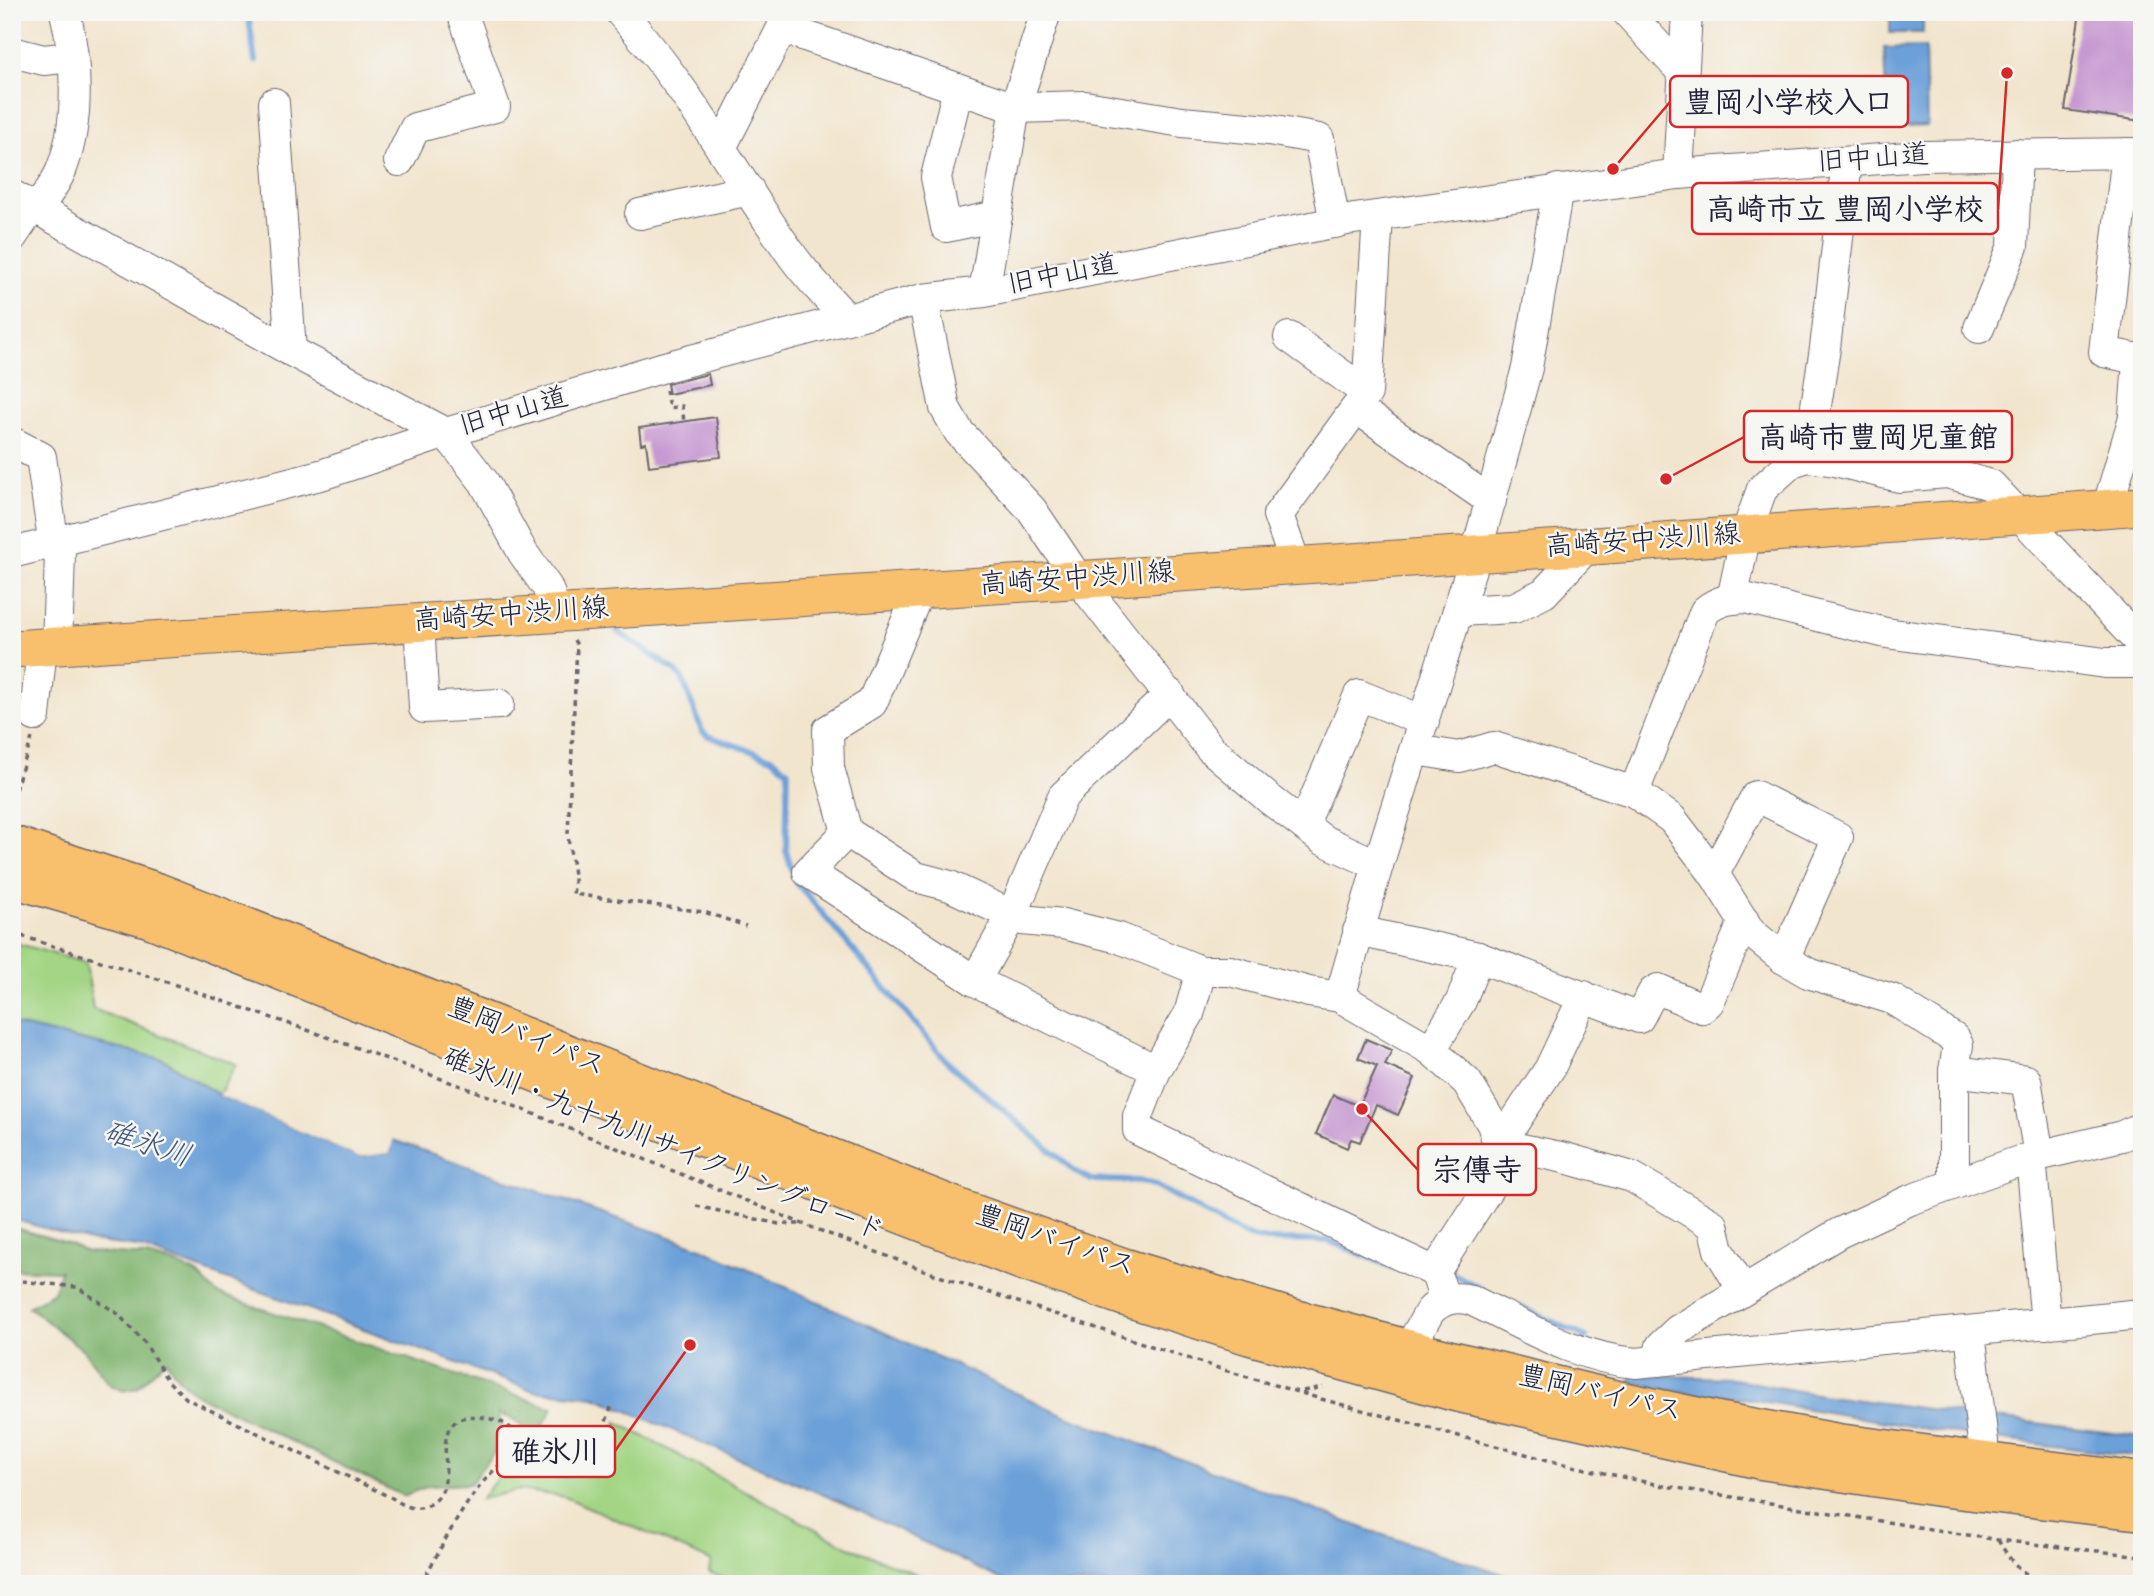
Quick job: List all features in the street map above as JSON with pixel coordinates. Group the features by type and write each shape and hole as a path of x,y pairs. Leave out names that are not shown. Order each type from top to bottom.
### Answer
{"highway":[{"name":"豊岡バイパス","path":"12,845 157,892 966,1211 1137,1272 1288,1317 1391,1372 1604,1397 1838,1443 1982,1453 2142,1482"},
{"name":"豊岡バイパス","path":"12,878 149,918 565,1084 1020,1260 1238,1332 1589,1423 1761,1460 1939,1487 2142,1511"}],"main road":[{"name":"高崎安中渋川線","path":"37,647 1588,546 2124,507"}],"street":[{"path":"12,237 27,204 62,170 70,140 75,92 65,12"},
{"path":"399,161 415,128 495,107 462,12"},
{"path":"620,12 643,37 722,148 792,256 846,320"},
{"path":"984,292 1015,108 1046,12"},
{"path":"1627,12 1683,73"},
{"path":"1678,174 1687,12"},
{"path":"722,148 784,20 958,89 1015,108 1085,106 1182,122 1269,130 1319,139 1335,222"},
{"path":"12,52 44,60 71,57"},
{"path":"958,89 936,177 946,227 997,216"},
{"path":"274,103 291,351"},
{"path":"2124,507 2138,419 2138,359 2104,352 2134,153"},
{"name":"旧中山道","path":"12,553 324,474 446,433 662,368 923,299 984,292 1335,222 1678,174 1922,156 2134,153"},
{"path":"1979,328 2013,246 2017,154"},
{"path":"1808,457 1825,348 1847,162"},
{"path":"1340,997 1378,865 1476,553 1527,368 1558,189"},
{"path":"640,214 749,190"},
{"path":"27,204 291,351 446,433 484,482 523,553 547,587 557,613"},
{"path":"1289,337 1367,393 1378,216"},
{"path":"923,299 945,408 959,432 1032,510 1079,580 1210,748 1268,798 1323,840 1378,865"},
{"path":"1296,565 1278,515 1356,408 1491,501"},
{"path":"12,442 41,457 52,532 60,554 37,647 35,716"},
{"path":"1732,599 1746,534 1762,489 1792,462 1808,457 1899,477 1947,473 1992,485 2142,645"},
{"path":"1458,611 1514,608 1544,593 1588,546"},
{"path":"920,589 872,703 828,730 829,768 847,832 916,877 950,886 1022,920 1063,924 1119,938 1200,971 1230,971 1309,992 1340,997 1431,1050 1467,1082 1492,1124 1498,1144 1493,1181 1435,1272"},
{"path":"1634,792 1705,611 1714,603 1745,598 1886,633 2092,662 2142,663"},
{"path":"419,622 424,708 499,704"},
{"path":"975,981 1012,915 1063,796 1170,694"},
{"path":"1304,824 1359,695 1424,722"},
{"path":"1416,750 1458,757 1494,747 1634,792 1661,809 1672,820 1714,874 1754,935 1784,959 1808,973 1892,999 1955,1039 1958,1045 1954,1071 1954,1184"},
{"path":"1714,874 1756,796 1839,837 1784,959"},
{"path":"847,832 808,872 975,981 1156,1070"},
{"path":"1358,931 1478,957 1639,1017 1653,992 1658,989 1702,1007 1709,1002 1744,921"},
{"path":"1431,1050 1461,1001 1478,957"},
{"path":"1200,971 1189,1014 1156,1070 1138,1116 1138,1130 1435,1272 1446,1300"},
{"path":"1498,1144 1549,1068 1584,996"},
{"path":"1954,1071 2026,1080 2035,1156 2046,1324"},
{"path":"1657,1361 1661,1346 1678,1330 1839,1233 1910,1200 1954,1184 2035,1156 2122,1136 2142,1127"},
{"path":"1498,1144 1565,1158 1632,1177 1713,1225 1719,1250 1743,1290"},
{"path":"1391,1372 1430,1311 1436,1304 1454,1297 1471,1300 1554,1340 1609,1360 1636,1363 2142,1314"},
{"path":"1970,1332 1982,1453"}],"path":[{"path":"662,368 669,408 681,406 684,422"},
{"path":"557,613 577,645 569,810 569,848 575,880 573,894 704,912 746,926"},
{"path":"12,799 32,738 35,716"},
{"name":"碓氷川・九十九川サイクリングロード","path":"12,933 231,1003 477,1092 803,1224 942,1277 1321,1399 1559,1463 1659,1485 1998,1540 2142,1556"},
{"path":"696,1206 779,1224 803,1224"},
{"path":"12,1280 77,1287 118,1314 145,1343 168,1381 187,1399 404,1505 418,1509 432,1504 446,1474 448,1432 459,1420 471,1415 498,1421 517,1432 526,1455"},
{"path":"421,1584 455,1525 488,1476 505,1460 526,1455 554,1458 576,1455 590,1447 598,1440 612,1403"},
{"path":"1998,1540 2010,1560 2028,1577 2085,1584"}],"green space":[{"path":"12,942 86,963 93,1009 236,1064 219,1095 163,1059 12,1024"},
{"path":"12,1227 61,1241 87,1252 146,1256 173,1263 198,1274 216,1293 553,1408 534,1442 519,1424 498,1413 506,1436 470,1484 429,1486 403,1496 195,1394 178,1378 166,1360 137,1388 124,1391 110,1385 83,1350 29,1307 54,1292 60,1271 12,1269"},
{"path":"617,1422 847,1546 941,1584 737,1584 709,1572 711,1561 565,1497 519,1490 481,1499 505,1468 588,1464 612,1444"}],"water":[{"path":"1923,15 1923,33 1890,33 1890,16"},
{"path":"1925,47 1927,126 1887,128 1884,48"},
{"path":"12,1024 163,1059 219,1095 358,1157 390,1153 393,1140 699,1247 1064,1415 1371,1531 1534,1584 1010,1584 845,1504 595,1397 534,1391 138,1247 90,1241 12,1219"},
{"path":"1632,1375 1728,1378 1821,1395 2142,1437 2142,1457 1963,1435 1725,1395 1715,1394 1709,1398 1630,1382"}],"pier":[{"path":"221,1092 359,1153 387,1150 390,1139 394,1137 390,1153 358,1157 219,1095"}],"building":[{"path":"2080,12 2142,12 2142,121 2065,110"},
{"path":"708,374 710,385 669,394 667,384"},
{"path":"716,417 721,457 649,466 646,443 641,444 639,428"},
{"path":"1366,1039 1392,1050 1385,1065 1415,1078 1398,1115 1376,1105 1360,1142 1351,1139 1347,1148 1316,1134 1333,1095 1359,1106 1377,1066 1358,1058"}],"waterway":[{"path":"248,12 255,61"},
{"path":"617,631 682,678 702,731 708,736 772,758 788,771 786,851 796,882 948,1063 1076,1172 1091,1180 1140,1181 1155,1185 1244,1235 1266,1240 1329,1241 1394,1268"},
{"path":"1447,1270 1481,1289"},
{"path":"1498,1297 1586,1337"}],"place":[{"name":"高崎市立 豊岡小学校","path":"2007,73"},
{"name":"豊岡小学校入口","path":"1613,169"},
{"name":"高崎市豊岡児童館","path":"1666,479"},
{"name":"宗傳寺","path":"1362,1109"},
{"name":"碓氷川","path":"690,1345"}]}
